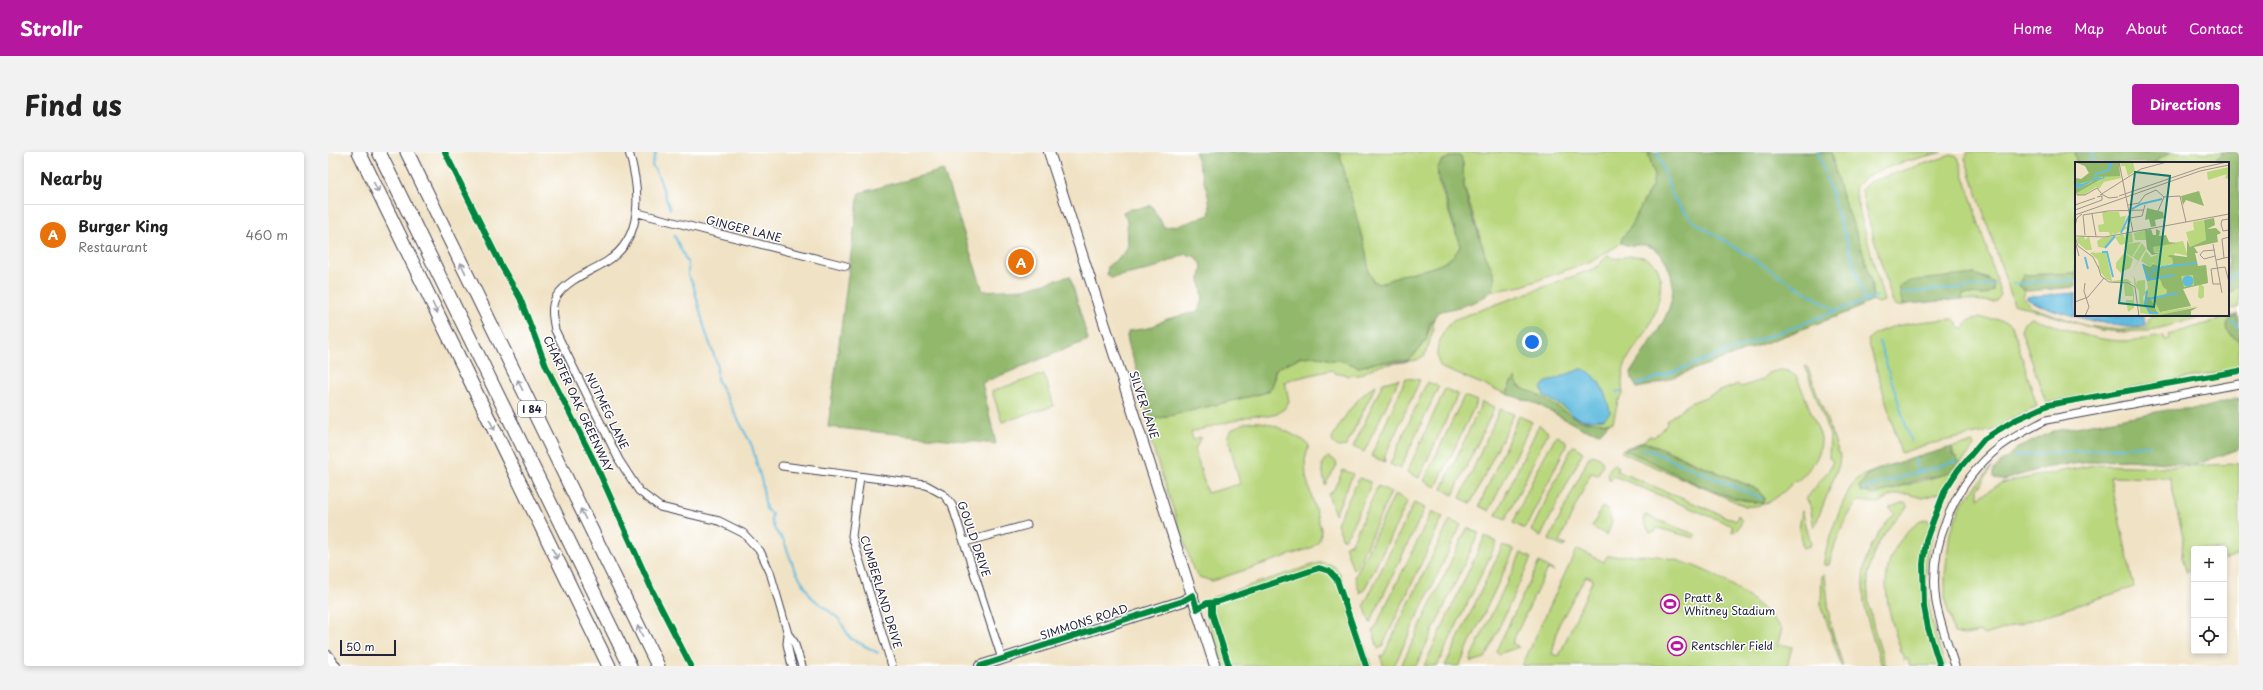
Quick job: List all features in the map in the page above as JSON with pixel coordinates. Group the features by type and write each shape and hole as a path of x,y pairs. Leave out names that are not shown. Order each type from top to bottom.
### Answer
{"highway":[{"path":"359,152 610,666"},
{"path":"379,152 630,666"},
{"path":"388,152 639,666"},
{"name":"I 84","path":"407,152 658,666"}],"main road":[{"name":"SILVER LANE","path":"1049,152 1215,666"},
{"name":"SIMMONS ROAD","path":"980,666 1182,601 1193,595"},
{"path":"328,656 335,666"}],"street":[{"name":"NUTMEG LANE","path":"629,152 638,190 638,213 626,243 608,260 568,284 556,298 552,312 555,330 619,460 639,491 660,507 719,521 743,533 760,551 770,572 788,634 792,650 792,666"},
{"name":"GINGER LANE","path":"638,213 846,266"},
{"path":"1955,666 1936,602 1935,585 1938,549 1952,506 1965,485 1984,461 2020,433 2046,420 2239,384"},
{"name":"GOULD DRIVE","path":"782,466 926,485 934,488 944,495 952,505 1002,659"},
{"name":"CUMBERLAND DRIVE","path":"860,477 852,536 892,666"},
{"path":"965,542 1026,525"},
{"name":"NUTMEG LANE","path":"792,650 802,666"}],"green space":[{"path":"1195,152 1339,152 1366,252 1369,272 1373,281 1378,284 1398,276 1442,264 1456,253 1460,246 1437,170 1440,164 1446,159 1453,156 1461,156 1463,163 1464,186 1470,210 1484,251 1494,273 1495,278 1493,288 1483,298 1460,307 1438,312 1429,325 1426,340 1409,360 1379,362 1359,367 1340,360 1331,360 1316,356 1301,357 1279,367 1275,371 1272,387 1264,393 1152,420 1147,411 1141,381 1127,335 1129,331 1149,328 1167,319 1196,312 1200,308 1203,299 1200,280 1202,265 1196,257 1186,254 1152,269 1111,278 1107,275 1108,266 1124,254 1128,245 1127,221 1123,212 1130,209 1148,207 1151,205 1164,227 1181,225 1209,215 1210,210 1208,194"},
{"path":"1339,152 1648,152 1654,173 1653,184 1629,229 1622,238 1622,243 1594,260 1522,286 1490,292 1494,277 1485,254 1464,186 1463,162 1455,155 1441,161 1437,176 1460,246 1456,253 1442,264 1398,276 1378,284 1372,279 1369,272"},
{"path":"1648,152 1831,152 1838,182 1860,242 1870,276 1872,300 1854,310 1652,385 1637,388 1632,379 1631,372 1663,322 1669,308 1672,295 1672,281 1667,264 1660,253 1646,245 1629,246 1622,243 1622,238 1629,229 1653,184 1654,173"},
{"path":"1831,152 1942,152 1907,161 1881,170 1861,181 1855,188 1857,202 1884,301 1879,303 1872,300 1873,295 1837,181"},
{"path":"1967,152 2074,152 2077,162 2075,162 2075,273 2023,275 2022,290 2026,290 2023,297 2031,307 2081,324 2014,304 1965,158"},
{"path":"2074,152 2171,152 2155,162 2077,162"},
{"path":"2171,152 2224,152 2211,162 2155,162"},
{"path":"2224,152 2239,152 2239,285 2229,295 2229,162 2211,162"},
{"path":"1951,155 1958,157 2001,295 1996,301 1993,302 1962,299 1963,294 1971,293 1983,295 1989,279 1974,274 1935,280 1902,303 1908,304 1897,306 1893,303 1865,208 1862,189 1869,182"},
{"path":"943,170 983,291 1024,289 1070,276 1088,340 982,383 996,444 828,427 859,193"},
{"path":"1608,255 1613,258 1631,256 1644,257 1653,262 1658,269 1660,279 1659,300 1652,320 1647,330 1630,354 1623,371 1623,394 1618,402 1613,422 1603,424 1592,423 1571,416 1533,392 1525,390 1513,381 1511,382 1507,394 1442,368 1437,356 1437,350 1445,330 1453,320 1596,268","holes":["1581,369 1585,370 1604,419 1586,420 1573,416 1564,407 1544,396 1545,383"]},
{"path":"2075,273 2075,287 2028,291 2018,286 2023,275"},
{"path":"1974,274 1993,282 1993,291 1985,295 1963,294 1962,299 1908,304 1902,303 1899,286 1910,281"},
{"path":"2239,285 2239,307 2229,310 2229,295"},
{"path":"2239,314 2227,323 2227,331 2239,342 2239,369 2046,403 2021,330 2024,322 2032,318 2076,332 2110,340 2127,341 2164,336 2165,340 2169,339 2168,335"},
{"path":"1434,315 1433,331 1425,355 1417,360 1404,362 1413,357 1426,340"},
{"path":"2151,316 2206,316 2148,331 2122,332 2100,330 2087,326 2120,330 2147,328 2149,318"},
{"path":"2239,316 2239,342 2227,331 2226,325 2232,317"},
{"path":"1977,318 1999,320 2012,325 2037,406 2014,417 1994,430 1925,445 1901,453 1868,340 1883,330 1895,327 1921,322 1954,319 1959,327 1964,328 1970,320"},
{"path":"1316,356 1331,360 1340,360 1359,367 1379,362 1404,362 1377,366 1359,375 1347,376 1342,373 1336,374 1332,370 1285,381 1289,401 1285,408 1277,414 1269,416 1254,415 1191,432 1193,440 1200,437 1195,449 1207,493 1240,484 1228,437 1230,432 1238,426 1255,422 1263,423 1280,428 1303,440 1309,445 1305,460 1306,477 1321,529 1319,540 1311,548 1212,581 1199,577 1193,569 1149,436 1152,420 1269,391 1274,382 1275,371 1279,367 1301,357"},
{"path":"1805,366 1808,368 1840,456 1839,465 1814,528 1810,505 1806,499 1829,470 1833,461 1829,458 1830,436"},
{"path":"1780,370 1788,371 1797,377 1821,437 1821,444 1815,461 1798,481 1796,480 1774,499 1767,503 1745,506 1621,452 1623,449 1640,443 1650,436 1654,437 1667,424 1666,421 1688,404 1738,384 1741,387 1762,380 1769,373","holes":["1650,443 1759,490 1764,498 1763,503 1727,495 1709,489 1625,450"]},
{"path":"1044,374 1054,406 1002,422 992,391"},
{"path":"1406,378 1420,380 1384,458 1385,462 1371,456"},
{"path":"1516,378 1519,386 1533,392 1580,421 1609,423 1600,433 1583,429 1537,404 1507,394 1511,382"},
{"path":"1399,379 1364,452 1353,447 1383,383"},
{"path":"1427,382 1439,386 1400,469 1390,464"},
{"path":"1376,385 1346,446 1338,447 1333,443 1332,438 1341,423 1356,402"},
{"path":"1445,389 1458,394 1419,478 1407,472"},
{"path":"1464,396 1477,401 1436,487 1424,481"},
{"path":"2239,398 2239,449 2194,465 2128,460 2098,461 2047,467 2003,480 1994,478 1993,473 1995,468 2016,449 2054,431 2167,410 2203,408"},
{"path":"1482,402 1495,407 1453,495 1442,489"},
{"path":"1500,409 1514,414 1471,503 1460,498"},
{"path":"1519,416 1532,422 1489,511 1479,506"},
{"path":"1539,425 1548,432 1506,519 1496,515"},
{"path":"1558,436 1566,441 1566,446 1525,529 1513,523 1548,449"},
{"path":"1644,442 1759,490 1764,498 1763,503 1745,501 1727,496 1692,482 1624,450"},
{"path":"1973,443 1974,447 1956,469 1943,492 1922,498 1908,494 1895,494 1879,503 1858,501 1840,532 1829,565 1824,565 1827,547 1835,522 1855,481 1867,474 1880,469 1867,475 1860,487 1871,495 1939,476 1949,471 1956,464 1952,447"},
{"path":"1575,446 1583,452 1541,536 1531,531 1572,447"},
{"path":"1952,447 1952,455 1957,458 1958,463 1947,474 1921,479 1874,495 1866,491 1861,492 1859,487 1867,475 1883,467"},
{"path":"1593,455 1601,459 1603,464 1598,475 1591,473 1559,542 1566,545 1563,547 1549,540 1589,457"},
{"path":"1329,457 1336,461 1337,465 1325,485 1322,467 1324,460"},
{"path":"2239,462 2239,555 2227,559 2227,546 2191,546 2191,570 2186,572 2182,557 2183,538 2170,478 2110,477 2134,587 1985,635 1980,632 1964,635 1954,633 1945,600 1945,575 1950,533 1962,503 1992,467 1978,489 1978,498 2001,483 2094,465 2168,467 2234,464"},
{"path":"1615,464 1618,466 1617,471 1736,521 1738,515 1742,521 1737,530 1732,532 1733,526 1614,476 1610,481 1607,475 1611,466"},
{"path":"1343,470 1353,474 1335,515 1328,494 1333,491"},
{"path":"1359,478 1370,482 1370,487 1350,531 1343,540 1337,523"},
{"path":"1378,486 1391,492 1357,567 1353,570 1345,546 1352,543"},
{"path":"1395,494 1408,501 1364,590 1360,593 1355,577"},
{"path":"1414,503 1425,508 1370,623 1364,605"},
{"path":"1901,503 1906,503 1908,507 1890,526 1878,545 1871,563 1868,582 1872,621 1886,666 1882,666 1869,624 1865,605 1863,586 1865,568 1870,550 1880,532 1895,513 1889,508"},
{"path":"1602,507 1608,510 1612,521 1607,535 1592,527"},
{"path":"1802,510 1811,543 1810,546 1803,548 1799,530"},
{"path":"1432,511 1443,517 1382,647 1378,649 1373,632"},
{"path":"1645,515 1696,535 1695,538 1657,528 1655,532 1650,533 1643,520"},
{"path":"1927,519 1933,526 1926,574 1928,601 1933,627 1945,666 1910,666 1908,659 1904,660 1894,628 1887,596 1886,580 1889,564 1895,549 1912,527"},
{"path":"1450,520 1461,525 1394,666 1384,666 1380,656 1383,656"},
{"path":"1467,528 1479,533 1416,666 1401,666"},
{"path":"1485,536 1497,542 1437,666 1424,666"},
{"path":"1503,545 1514,550 1459,666 1445,666"},
{"name":"Pratt & Whitney Stadium","path":"1578,549 1604,562 1607,556 1657,556 1692,565 1726,582 1756,603 1782,629 1777,646 1779,647 1780,644 1792,647 1787,666 1522,666 1575,552","holes":["1586,576 1593,579 1559,656 1552,654 1559,624"]},
{"path":"1521,553 1531,558 1485,658 1471,662 1470,659"},
{"path":"1539,562 1554,571 1547,569 1512,643 1519,647 1498,654 1496,651"},
{"path":"1319,563 1331,565 1340,573 1371,666 1223,666 1205,610 1207,603 1214,597"},
{"path":"1825,574 1830,624 1843,666 1841,666 1821,604 1822,576"}],"water":[{"path":"2075,293 2075,316 2142,316 2146,325 2138,327 2124,327 2087,320 2050,309 2027,299 2027,297"},
{"path":"1581,369 1592,375 1601,386 1607,400 1610,413 1604,419 1586,420 1573,416 1564,407 1544,396 1541,388 1545,383"}],"waterway":[{"path":"656,152 652,165 658,175 670,209"},
{"path":"1657,152 1674,200 1693,221 1836,311"},
{"path":"1818,152 1865,300"},
{"path":"2091,152 2094,162"},
{"path":"674,235 688,264 688,275 693,284 705,330 717,364 717,379 752,446 762,483 766,509 772,514 771,520 775,530 784,541 794,568 811,597 839,619 850,638 878,653"},
{"path":"2229,279 2239,271"},
{"path":"2013,284 2075,280"},
{"path":"1902,293 1993,285"},
{"path":"1637,385 1877,296"},
{"path":"2232,321 2239,327"},
{"path":"1879,341 1911,442"},
{"path":"1616,392 1621,391"},
{"path":"2014,456 2150,445"},
{"path":"1643,448 1761,498"},
{"path":"1915,459 1918,472"},
{"path":"1863,489 1956,461"}],"cycle path":[{"name":"CHARTER OAK GREENWAY","path":"445,152 502,267 520,298 546,366 596,465 652,590 691,666"},
{"path":"1940,666 1928,628 1924,607 1923,564 1926,540 1945,490 1958,470 1984,439 2013,421 2048,405 2239,371"},
{"path":"980,666 1183,601 1193,595 1197,609 1207,603 1217,602 1319,568 1329,571 1337,580 1366,666"},
{"path":"1212,603 1212,613 1229,666"}],"place":[{"name":"Burger King","path":"1021,262"},
{"name":"Pratt & Whitney Stadium","path":"1670,604"},
{"name":"Rentschler Field","path":"1677,646"}]}
